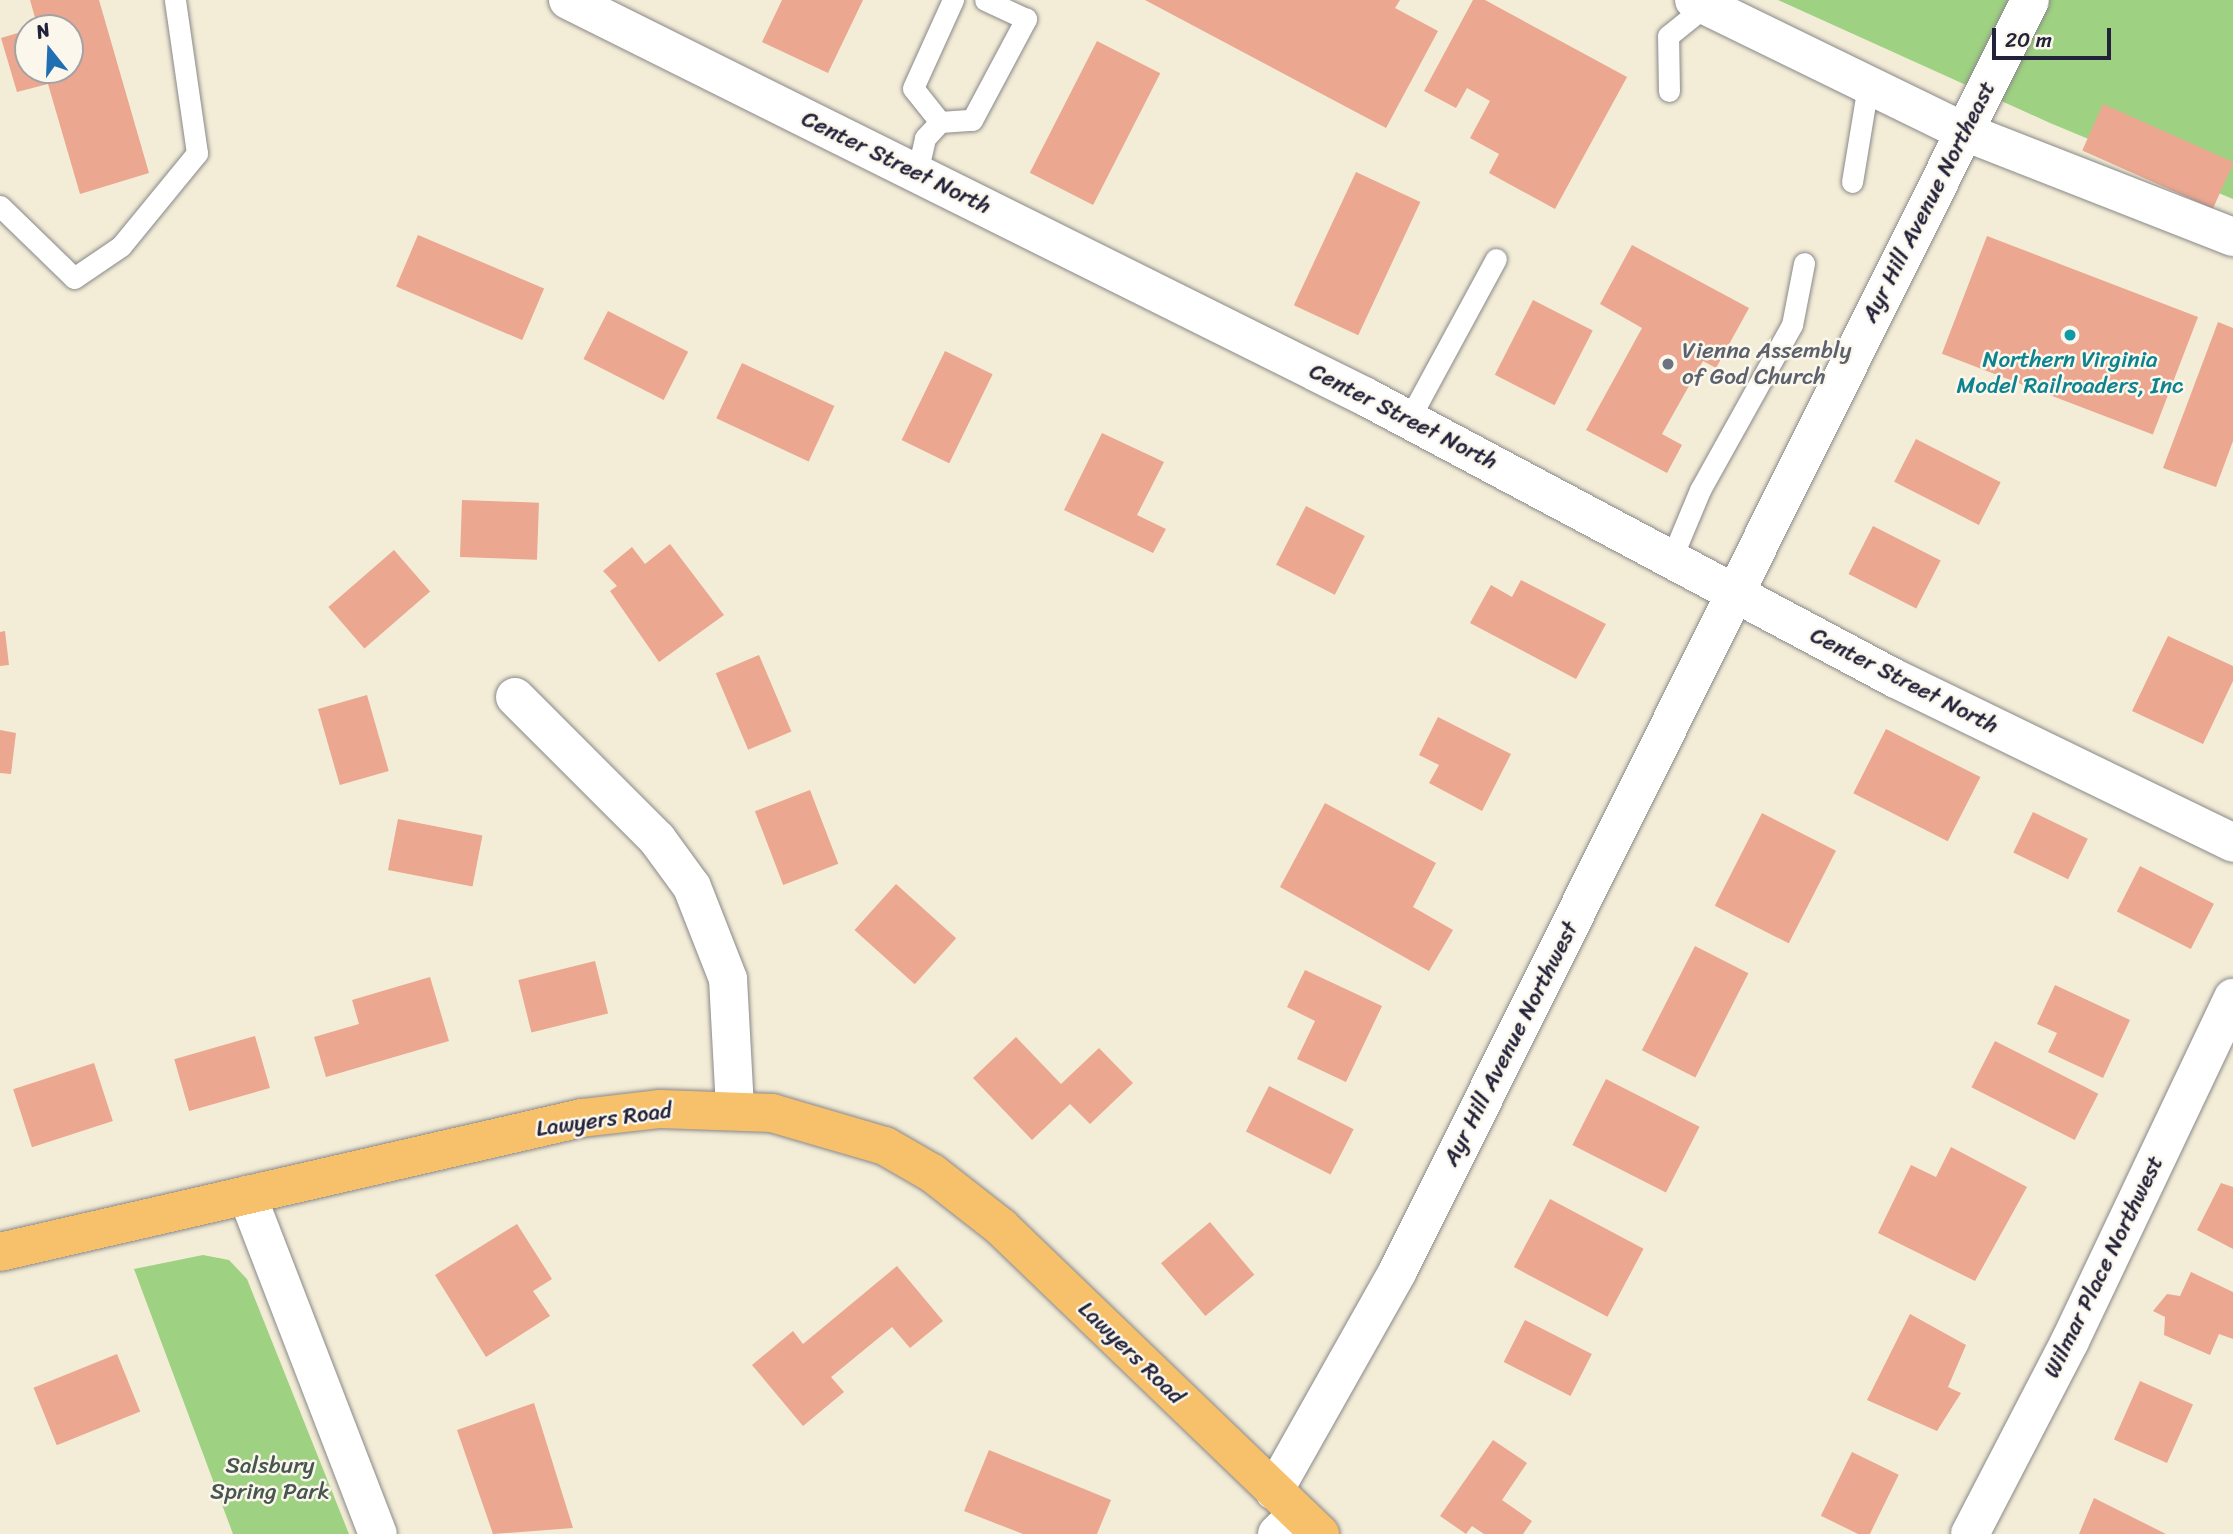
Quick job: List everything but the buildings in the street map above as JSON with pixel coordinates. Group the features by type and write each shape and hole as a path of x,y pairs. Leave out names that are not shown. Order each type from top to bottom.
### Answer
{"main road":[{"name":"Lawyers Road","path":"0,1252 582,1118 660,1109 735,1110 832,1127 932,1173 1001,1227 1292,1518"}],"street":[{"name":"Center Street North","path":"568,0 1409,419 1921,691 2233,843"},
{"name":"Ayr Hill Avenue Northeast","path":"1737,592 2030,0"},
{"path":"1699,3 1965,132 2233,237"},
{"name":"Ayr Hill Avenue Northwest","path":"1292,1518 1398,1271 1737,592"},
{"path":"515,696 657,839 692,887 728,979 735,1110"},
{"name":"Wilmar Place Northwest","path":"1970,1534 2070,1341 2233,998"},
{"path":"247,1195 378,1534"}],"lane":[{"path":"0,206 75,278 121,246 197,153 175,0"},
{"path":"940,122 913,88 953,0"},
{"path":"916,173 925,138 940,122 972,120 1026,19 985,0"},
{"path":"1669,91 1668,36 1699,3"},
{"path":"1852,182 1868,85"},
{"path":"1409,419 1496,259"},
{"path":"1672,557 1700,490 1792,325 1804,263"}],"green space":[{"path":"1778,0 2233,0 2233,199 2050,123"},
{"name":"Salsbury Spring Park","path":"203,1255 229,1260 247,1279 349,1534 233,1534 134,1269"}],"place":[{"name":"Northern Virginia Model Railroaders, Inc","path":"2070,335"},
{"name":"Vienna Assembly of God Church","path":"1668,364"}]}
